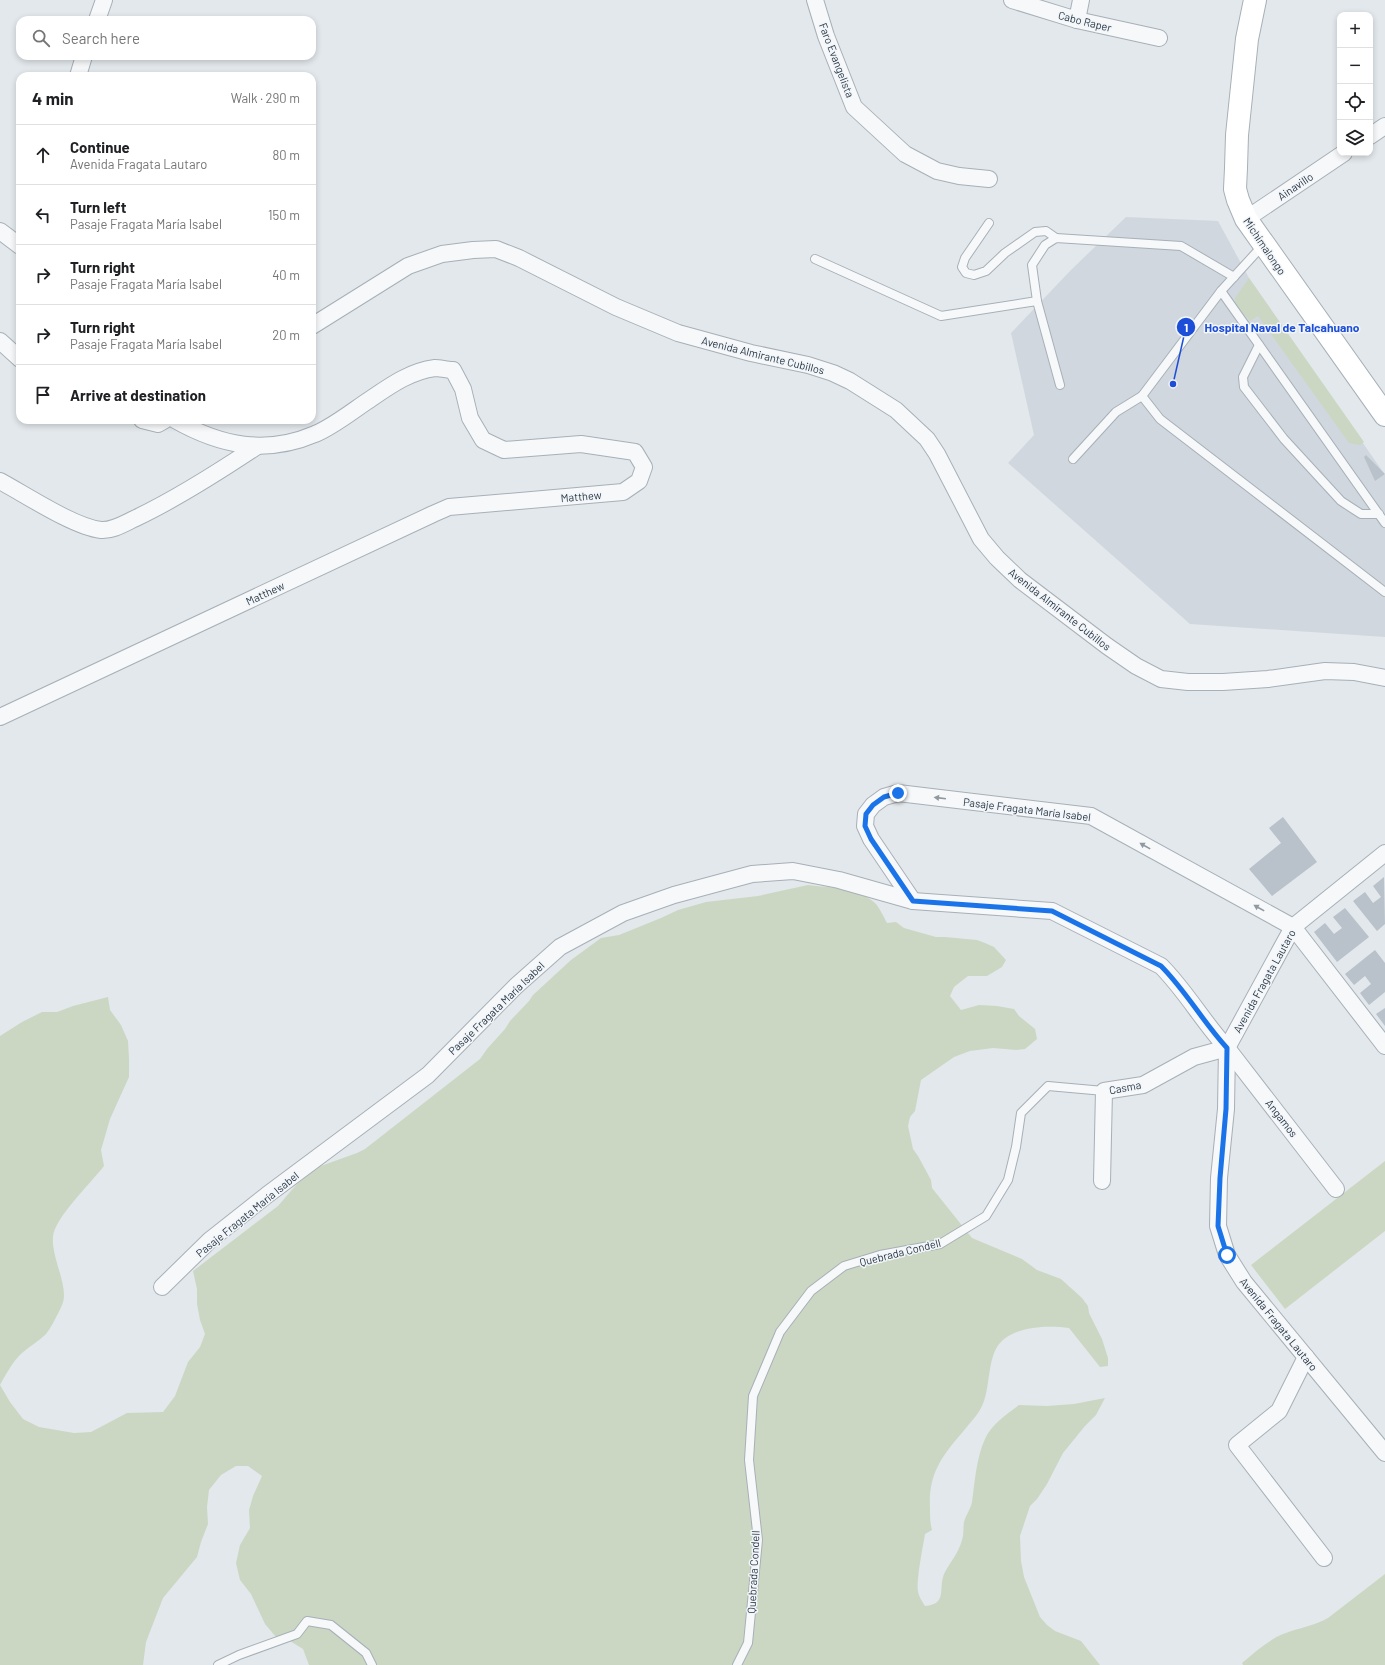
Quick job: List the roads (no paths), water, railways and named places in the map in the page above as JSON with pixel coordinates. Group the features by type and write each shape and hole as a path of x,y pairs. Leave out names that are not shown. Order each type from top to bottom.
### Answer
{"main road":[{"name":"Michimalongo","path":"1255,0 1247,39 1237,135 1236,189 1238,200 1246,219 1385,415"}],"street":[{"path":"98,16 104,0"},
{"name":"Faro Evangelista","path":"815,0 826,36 854,107 905,154 937,171 960,176 989,179"},
{"name":"Cabo Raper","path":"1012,0 1077,20 1159,38"},
{"path":"1077,20 1081,0"},
{"path":"79,72 83,60"},
{"path":"1373,134 1385,126"},
{"name":"Ainavillo","path":"1246,219 1340,156"},
{"path":"0,231 16,243"},
{"name":"Avenida Almirante Cubillos","path":"316,324 408,266 442,254 496,249 519,258 616,307 678,333 751,353 808,365 833,373 850,381 896,410 926,440 937,454 981,539 997,558 1020,580 1107,646 1136,666 1161,678 1188,682 1223,682 1268,679 1325,671 1354,672 1385,678"},
{"path":"0,341 16,355"},
{"name":"Matthew","path":"0,717 449,507 623,492 639,482 644,467 635,452 581,444 504,450 483,440 470,418 463,389 453,370 436,368 418,372 398,381 316,434 290,442 256,446 220,441 184,424"},
{"path":"0,481 85,526 102,530 116,528 208,480 256,446"},
{"name":"Pasaje Fragata María Isabel","path":"913,901 871,839 865,826 866,814 873,805 884,797 898,793 1091,816 1293,927"},
{"name":"Avenida Fragata Lautaro","path":"1385,853 1293,927 1227,1048 1226,1109 1220,1178 1218,1226 1227,1255 1244,1282 1385,1453"},
{"name":"Pasaje Fragata María Isabel","path":"162,1287 210,1240 267,1195 428,1075 516,986 560,946 623,913 674,895 752,874 792,871 839,880 913,901 1052,911 1161,966 1174,979 1212,1033 1227,1048"},
{"path":"1293,927 1385,1046"},
{"name":"Casma","path":"1102,1181 1104,1091 1143,1085 1194,1057 1227,1048"},
{"name":"Angamos","path":"1227,1048 1336,1189"},
{"path":"1306,1357 1279,1412 1237,1445 1324,1558"}],"lane":[{"path":"989,223 965,258 962,267 966,273 974,275 986,272 1005,253 1035,232 1046,231 1056,238 1182,246 1234,277"},
{"path":"1056,238 1045,245 1032,265 1038,301 1060,385"},
{"path":"1073,459 1116,412 1142,396 1221,291 1264,244"},
{"path":"815,259 942,316 1038,301"},
{"path":"1221,291 1385,523"},
{"path":"1259,345 1243,377 1244,387 1284,439 1341,501 1361,514 1379,514"},
{"path":"1142,396 1160,419 1385,592"},
{"name":"Quebrada Condell","path":"737,1665 748,1643 758,1540 749,1460 753,1396 780,1332 811,1291 844,1266 880,1255 940,1244 986,1216 1008,1180 1016,1147 1021,1113 1048,1086 1104,1091"},
{"path":"218,1665 239,1655 297,1634 307,1621 331,1625 366,1653 372,1665"}],"place":[{"name":"Hospital Naval de Talcahuano","path":"1173,384"}]}
